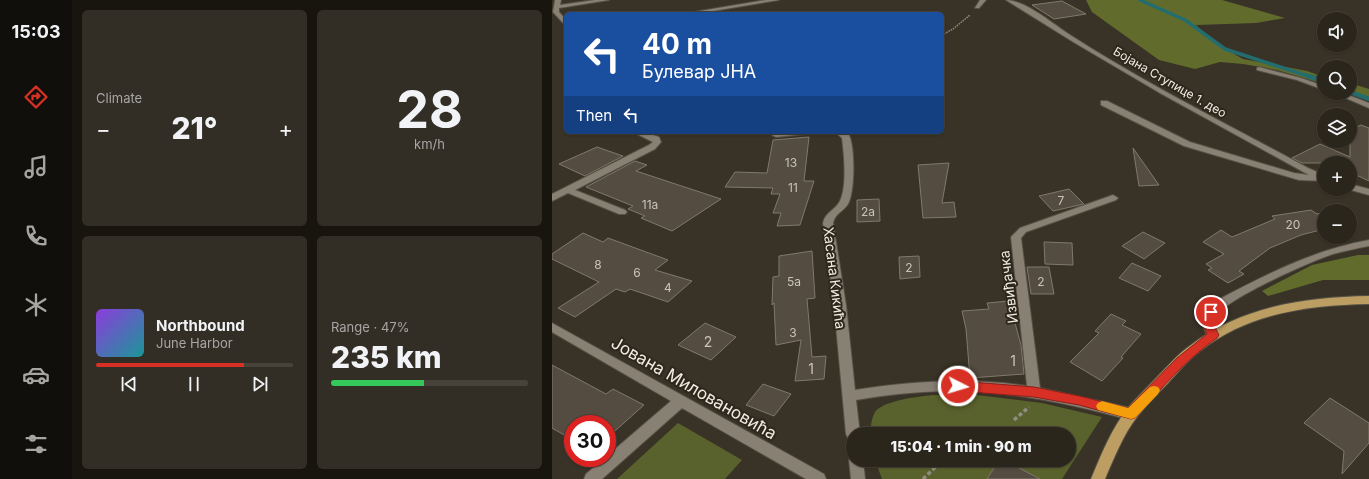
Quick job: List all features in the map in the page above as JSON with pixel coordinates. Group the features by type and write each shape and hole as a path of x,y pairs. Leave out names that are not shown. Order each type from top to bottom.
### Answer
{"main road":[{"path":"1098,479 1108,455 1131,414 1181,361 1196,347 1213,335 1247,319 1288,306 1317,302 1369,300"}],"street":[{"path":"558,0 556,12 564,22"},
{"path":"557,8 606,0"},
{"path":"698,12 776,0"},
{"path":"977,7 983,0"},
{"name":"Бојана Ступице 1. део","path":"1009,0 1033,13 1077,42 1162,92 1317,175"},
{"path":"1259,70 1299,79 1317,85"},
{"path":"1354,100 1369,106"},
{"path":"1104,103 1187,144 1302,178 1317,178"},
{"path":"552,198 652,147 657,142 656,139 642,134"},
{"path":"776,135 786,134"},
{"name":"Хасана Кикића","path":"842,134 846,137 849,156 846,192 843,204 830,216 828,223 840,305 853,427"},
{"path":"1357,189 1369,192"},
{"path":"568,190 622,212"},
{"name":"Извиђачка","path":"1034,392 1016,237 1023,230 1114,198"},
{"path":"1213,335 1209,330 1208,318 1211,312 1220,304 1300,262 1346,246 1369,243"},
{"name":"Јована Миловановића","path":"552,327 819,479"},
{"path":"849,396 889,389 958,386 1034,392 1079,400 1131,414"},
{"path":"591,479 681,401"},
{"path":"857,467 858,479"}],"path":[{"path":"944,34 953,29 977,7"},
{"path":"923,479 936,467"}],"green space":[{"path":"1086,0 1222,0 1285,18 1256,23 1196,25 1213,42 1243,59 1307,71 1317,75 1317,82 1277,70 1243,64 1220,62 1195,69 1159,60 1092,12"},
{"path":"1357,85 1369,89 1369,101 1357,96"},
{"path":"1358,255 1369,255 1369,280 1323,280 1268,296 1262,291 1312,265"},
{"path":"932,395 977,395 1042,403 1102,417 1076,457 1076,427 871,427 875,412 879,408 893,402"},
{"path":"678,423 742,460 725,479 617,479"},
{"path":"878,467 995,467 987,479 882,479"},
{"path":"1017,467 1070,467 1062,479 1040,479"}],"building":[{"path":"1062,1 1086,14 1054,19 1032,5"},
{"path":"1361,125 1369,128 1369,181 1357,175 1357,156 1350,156 1350,148 1357,148 1357,127"},
{"path":"809,137 804,181 814,181 800,225 777,226 781,213 773,213 780,194 771,194 773,188 725,187 735,172 767,173 773,140"},
{"path":"1317,146 1317,148 1329,148 1348,156 1317,156 1317,163 1302,163 1292,158"},
{"path":"597,147 623,156 585,176 559,164"},
{"path":"1133,148 1159,185 1139,186"},
{"path":"635,161 647,165 636,171 721,199 672,231 641,218 645,216 628,209 633,206 586,187"},
{"path":"949,163 942,203 954,202 956,217 923,218 918,165"},
{"path":"1069,189 1084,204 1053,211 1039,196"},
{"path":"879,199 880,221 857,222 857,200"},
{"path":"1311,210 1317,214 1317,231 1301,235 1270,248 1239,271 1244,274 1228,283 1208,270 1212,268 1206,264 1224,254 1203,242 1221,230 1232,237 1275,219 1272,216"},
{"path":"1143,232 1165,243 1144,259 1122,246"},
{"path":"583,233 603,242 608,238 668,260 655,270 692,281 668,302 630,289 625,292 616,289 575,317 558,308 599,282 552,259 552,254"},
{"path":"1044,242 1072,243 1073,265 1045,264"},
{"path":"812,251 815,298 807,299 812,357 826,356 824,379 795,381 801,340 776,345 774,303 772,305 773,277 779,276 779,256"},
{"path":"919,256 920,277 900,279 899,257"},
{"path":"1132,263 1161,276 1148,291 1119,278"},
{"path":"1027,267 1049,267 1054,294 1031,294"},
{"path":"1009,301 1021,345 1024,374 970,378 966,329 962,311 989,309 987,303"},
{"path":"1111,314 1126,321 1122,325 1141,334 1121,357 1123,358 1102,381 1070,362 1099,333 1095,331"},
{"path":"705,323 736,337 711,360 678,345"},
{"path":"552,365 606,394 613,389 644,405 616,430 616,415 564,415 564,435 552,428"},
{"path":"763,384 791,394 774,416 746,405"},
{"path":"1330,398 1369,423 1369,443 1342,474 1344,451 1304,423"},
{"path":"995,467 1017,467 1040,479 987,479"}],"waterway":[{"path":"1140,0 1185,20 1225,49 1311,77"},
{"path":"1308,76 1317,79"},
{"path":"1357,95 1369,99"}],"slow traffic":[{"path":"1102,406 1131,414 1154,390"}],"route":[{"path":"958,386 1034,392 1079,400 1131,414 1181,361 1196,347 1213,335 1209,330 1208,324 1208,318 1211,312"}]}
